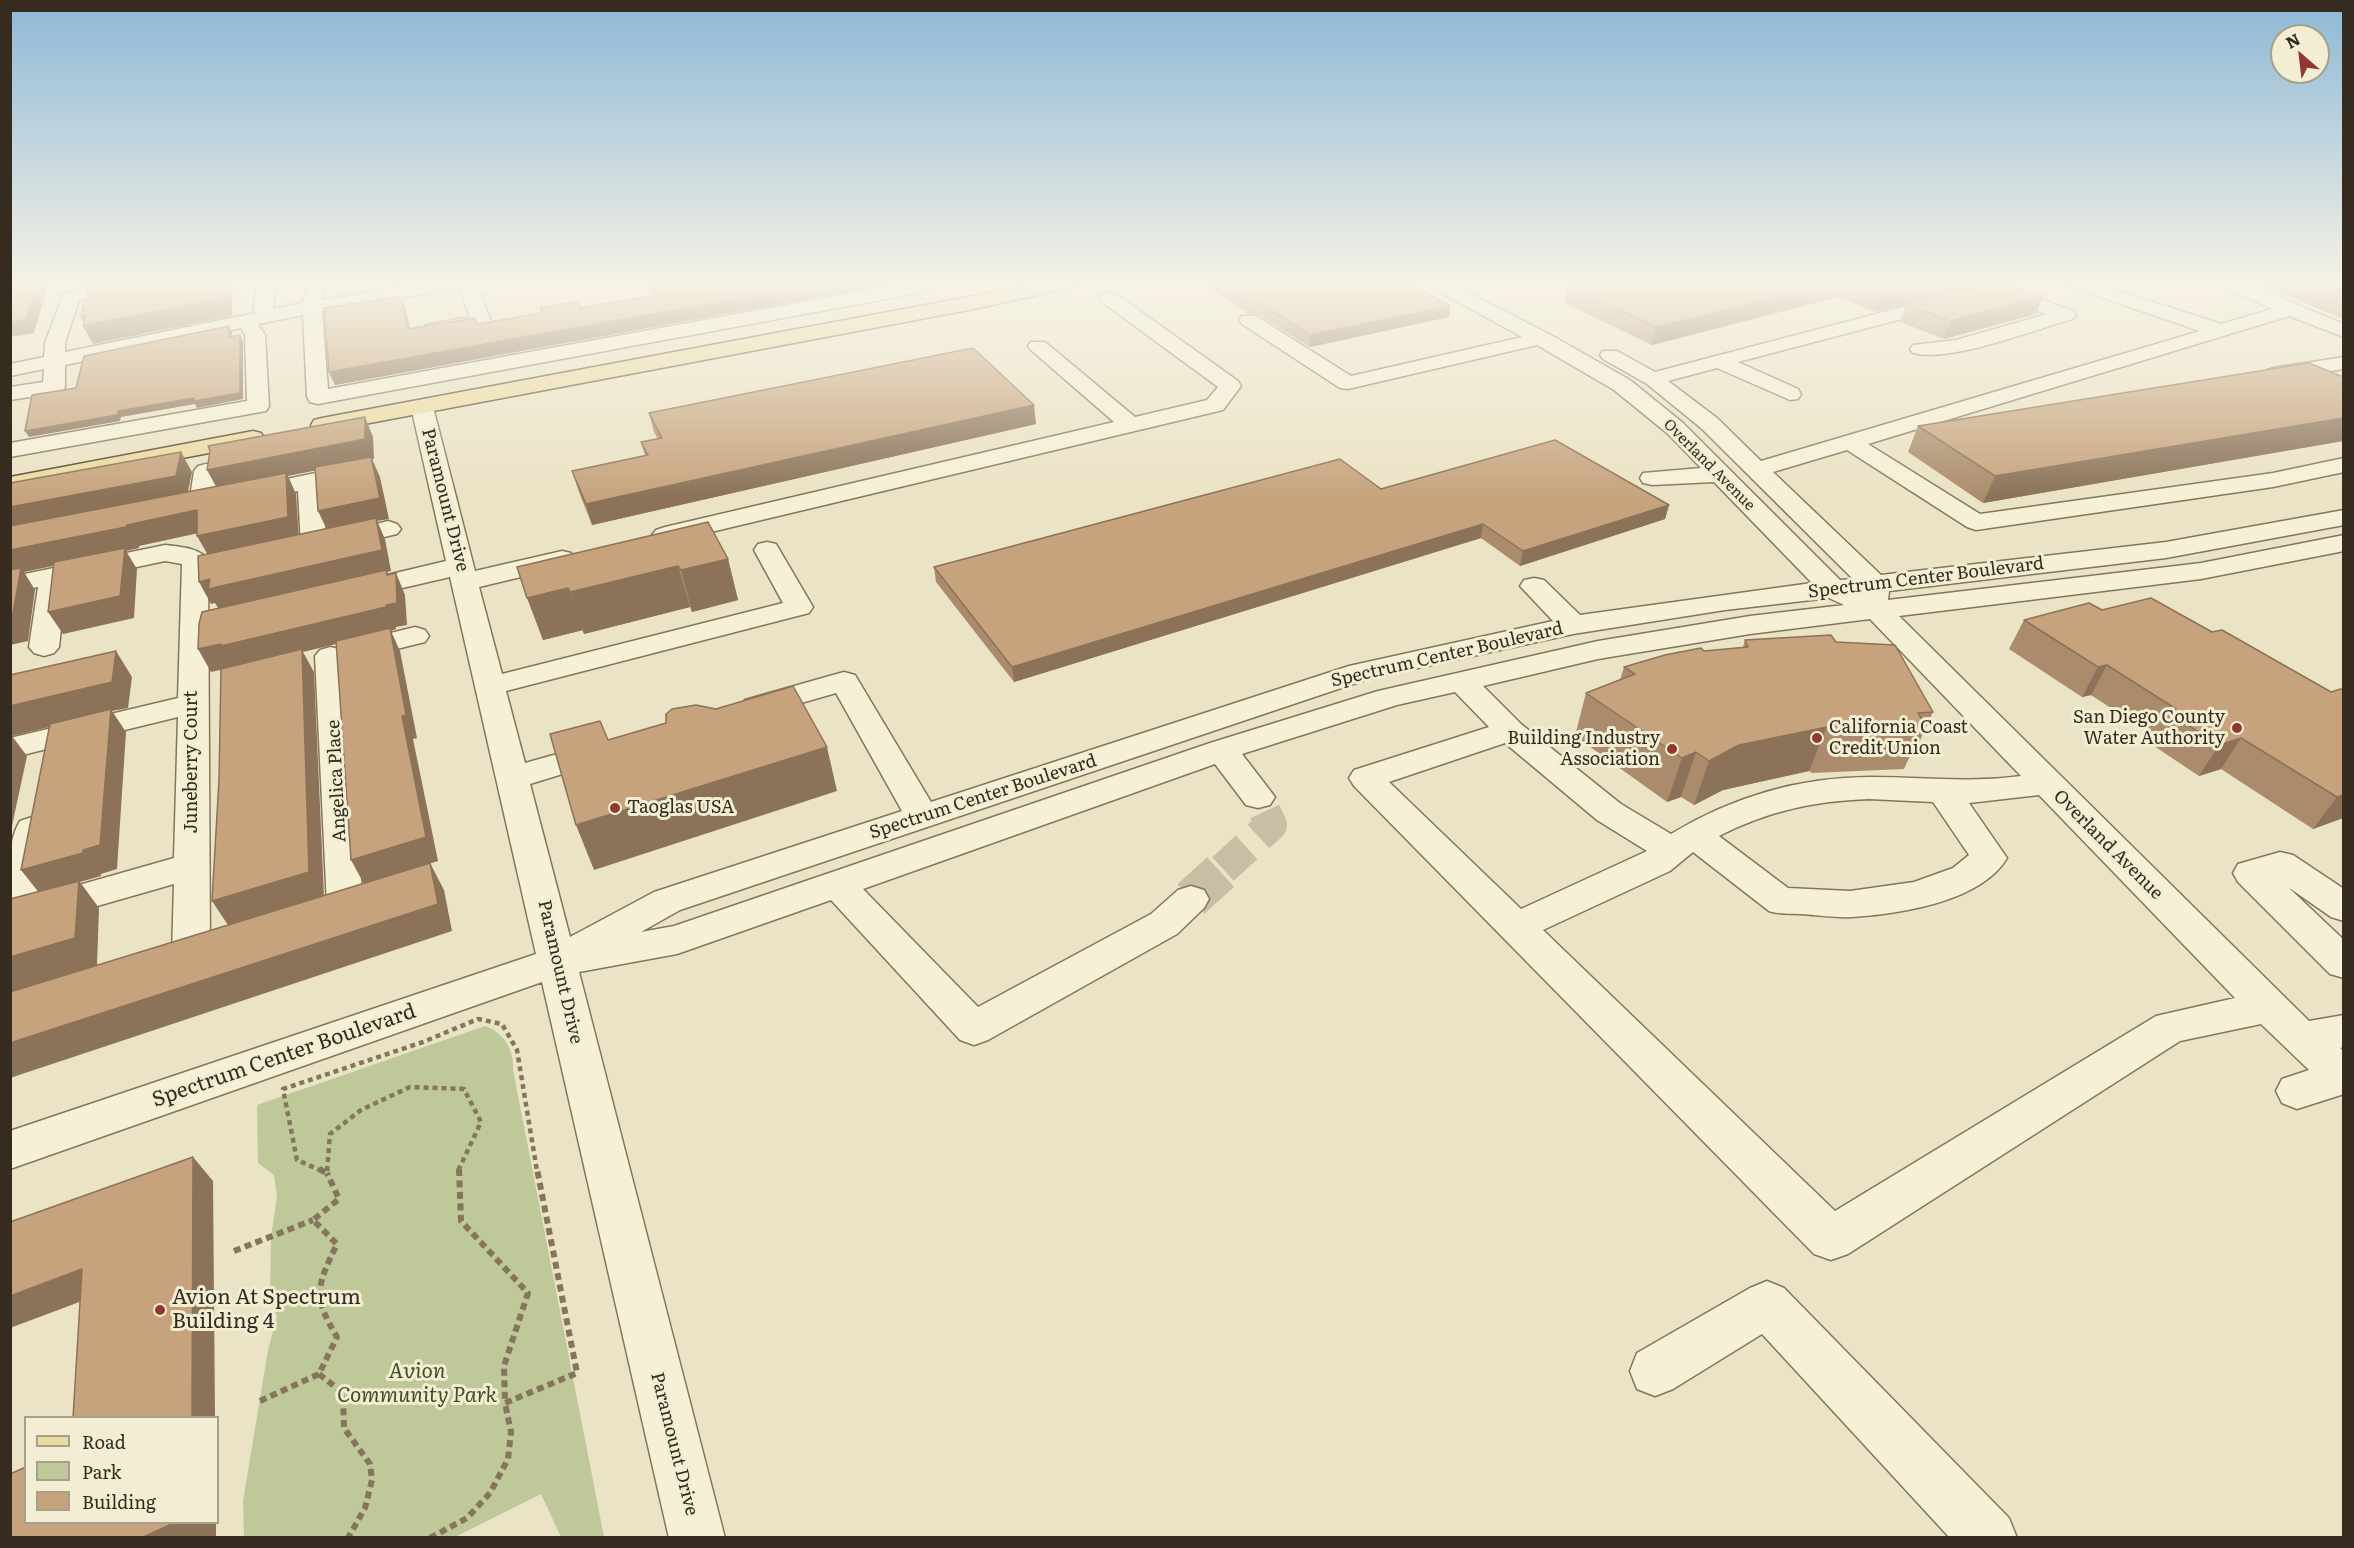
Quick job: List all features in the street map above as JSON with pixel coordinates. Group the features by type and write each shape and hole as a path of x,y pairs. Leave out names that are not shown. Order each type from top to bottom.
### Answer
{"main road":[{"path":"300,429 696,354"},
{"path":"10,484 277,434"}],"street":[{"path":"10,394 54,387 56,354"},
{"path":"10,370 88,354"},
{"path":"10,450 258,406 256,354"},
{"path":"316,354 318,397 549,354"},
{"path":"435,354 440,374"},
{"path":"1048,354 1131,425"},
{"path":"648,539 1215,405 1230,386 1186,354"},
{"path":"1302,354 1348,383 1472,354"},
{"name":"Overland Avenue","path":"1570,354 1622,385 1676,428 1834,590 1876,597"},
{"name":"Overland Avenue","path":"1609,354 1651,379 1709,423 1876,597 2047,783 2301,1039 2343,1076"},
{"path":"1651,379 1743,354"},
{"path":"1756,470 2144,354"},
{"path":"1719,361 1790,394"},
{"path":"2249,377 2343,363"},
{"path":"2298,370 2330,385"},
{"name":"Paramount Drive","path":"422,406 697,1538"},
{"path":"1918,422 2009,416"},
{"path":"1851,443 1976,522 2273,480 2343,465"},
{"path":"206,471 190,505 375,468"},
{"path":"1652,478 1719,474"},
{"path":"2273,480 2343,516"},
{"path":"309,481 303,547 387,529"},
{"name":"Spectrum Center Boulevard","path":"10,1150 557,962 677,940 1221,750 1389,698 1598,650 1750,625 1876,597 2166,550 2343,516"},
{"name":"Spectrum Center Boulevard","path":"1876,597 2128,580 2201,571 2341,536"},
{"path":"490,686 799,607 767,550"},
{"name":"Juneberry Court","path":"53,576 165,553 182,555 195,560 205,568 204,625 192,697 191,954"},
{"path":"331,597 580,555"},
{"path":"10,585 53,576 44,647"},
{"path":"2128,580 2156,601"},
{"path":"1534,586 1573,625"},
{"name":"Spectrum Center Boulevard","path":"557,962 667,901 1360,672 1573,625 1725,602 1834,590"},
{"name":"Angelica Place","path":"344,906 319,659 415,636"},
{"path":"10,748 192,697 226,681"},
{"path":"731,714 844,681 923,817"},
{"path":"1461,681 1510,731 1609,812 1684,843 1782,902 1795,900 1850,904 1918,895 1966,877 1989,858 1943,791"},
{"path":"1510,731 1366,778 1831,1239 2170,1027 2269,1007"},
{"path":"50,738 13,918 191,866"},
{"path":"512,778 629,744"},
{"path":"1221,750 1258,797"},
{"path":"1516,927 1657,862 1727,815 1767,801 1809,793 1866,788 1961,793 2047,783"},
{"path":"2343,908 2280,864 2251,873 2343,964"},
{"path":"837,884 974,1029 1164,924 1191,899"},
{"path":"2301,1039 2343,1031"},
{"path":"2297,1090 2343,1076"},
{"path":"1655,1371 1767,1304 1989,1538"}],"path":[{"path":"327,1173 297,1160 283,1089 423,1042 478,1019 502,1024 517,1050 523,1078 527,1120 577,1373 505,1403"},
{"path":"234,1251 313,1220 339,1199 327,1173 330,1134 361,1110 410,1088 464,1089 481,1122 458,1172 461,1221 528,1293 504,1366 505,1403 512,1432 508,1459 490,1493 467,1518 430,1538"},
{"path":"260,1401 319,1374 337,1337 321,1309 320,1289 325,1270 337,1244 313,1220"},
{"path":"319,1374 342,1393 344,1428 370,1464 372,1480 365,1508 348,1538"}],"green space":[{"name":"Avion Community Park","path":"485,1026 503,1038 512,1055 513,1070 604,1537 561,1537 541,1494 455,1537 244,1537 243,1501 268,1350 277,1316 270,1301 271,1238 277,1196 274,1175 258,1163 257,1105"}],"building":[{"path":"240,354 240,393 118,411 117,415 25,431 32,395 76,388 84,356"},
{"path":"328,354 428,354 329,372"},
{"path":"942,354 980,354 1034,405 586,504 572,471 648,455 641,442 662,438 649,413"},
{"path":"2309,363 2343,377 2343,418 1995,476 1918,426"},
{"path":"365,417 365,439 207,470 210,451 208,446"},
{"path":"1555,440 1669,505 1523,551 1483,524 1012,667 934,567 1340,459 1381,489"},
{"path":"181,452 176,476 10,507 10,483"},
{"path":"371,457 380,498 318,511 315,467"},
{"path":"286,473 288,517 197,536 197,510 10,550 10,526"},
{"path":"376,518 382,550 208,589 210,579 199,582 198,556"},
{"path":"708,522 728,559 681,570 678,566 570,592 568,588 527,598 517,567"},
{"path":"125,548 120,596 48,612 54,562"},
{"path":"21,568 12,619 10,620 10,570"},
{"path":"386,570 387,575 396,573 397,603 221,646 221,644 198,649 202,612"},
{"path":"2151,598 2212,632 2222,630 2331,692 2343,690 2343,795 2337,797 2241,738 2219,745 2166,711 2176,709 2107,665 2098,667 2024,620 2089,603 2102,610"},
{"path":"390,628 406,715 402,716 426,837 351,860 336,641"},
{"path":"1831,635 1836,642 1895,645 1933,712 1918,713 1925,725 1830,729 1827,727 1739,745 1709,761 1696,752 1682,758 1586,693 1635,674 1624,667 1665,655 1701,648 1704,651 1748,647 1745,640"},
{"path":"302,649 309,872 212,901 219,780 221,669"},
{"path":"116,651 112,682 10,706 10,675"},
{"path":"793,686 827,747 576,825 550,734 600,721 608,740 666,723 666,714 672,709 696,705 716,709"},
{"path":"111,709 100,845 83,850 83,853 21,870 50,724"},
{"path":"430,863 438,904 10,1043 10,992"},
{"path":"79,881 75,938 10,957 10,899"},
{"name":"Avion At Spectrum Building 4","path":"193,1157 192,1416 73,1416 82,1269 10,1296 10,1222"},
{"path":"24,1468 24,1524 172,1524 141,1538 10,1538 10,1474"}],"tunnel":[{"path":"1223,869 1271,825 1258,797"},
{"path":"1191,899 1225,868"}],"place":[{"name":"San Diego County Water Authority","path":"2237,728"},
{"name":"California Coast Credit Union","path":"1817,738"},
{"name":"Building Industry Association","path":"1672,749"},
{"name":"Taoglas USA","path":"615,808"},
{"name":"Avion At Spectrum Building 4","path":"160,1310"}]}
